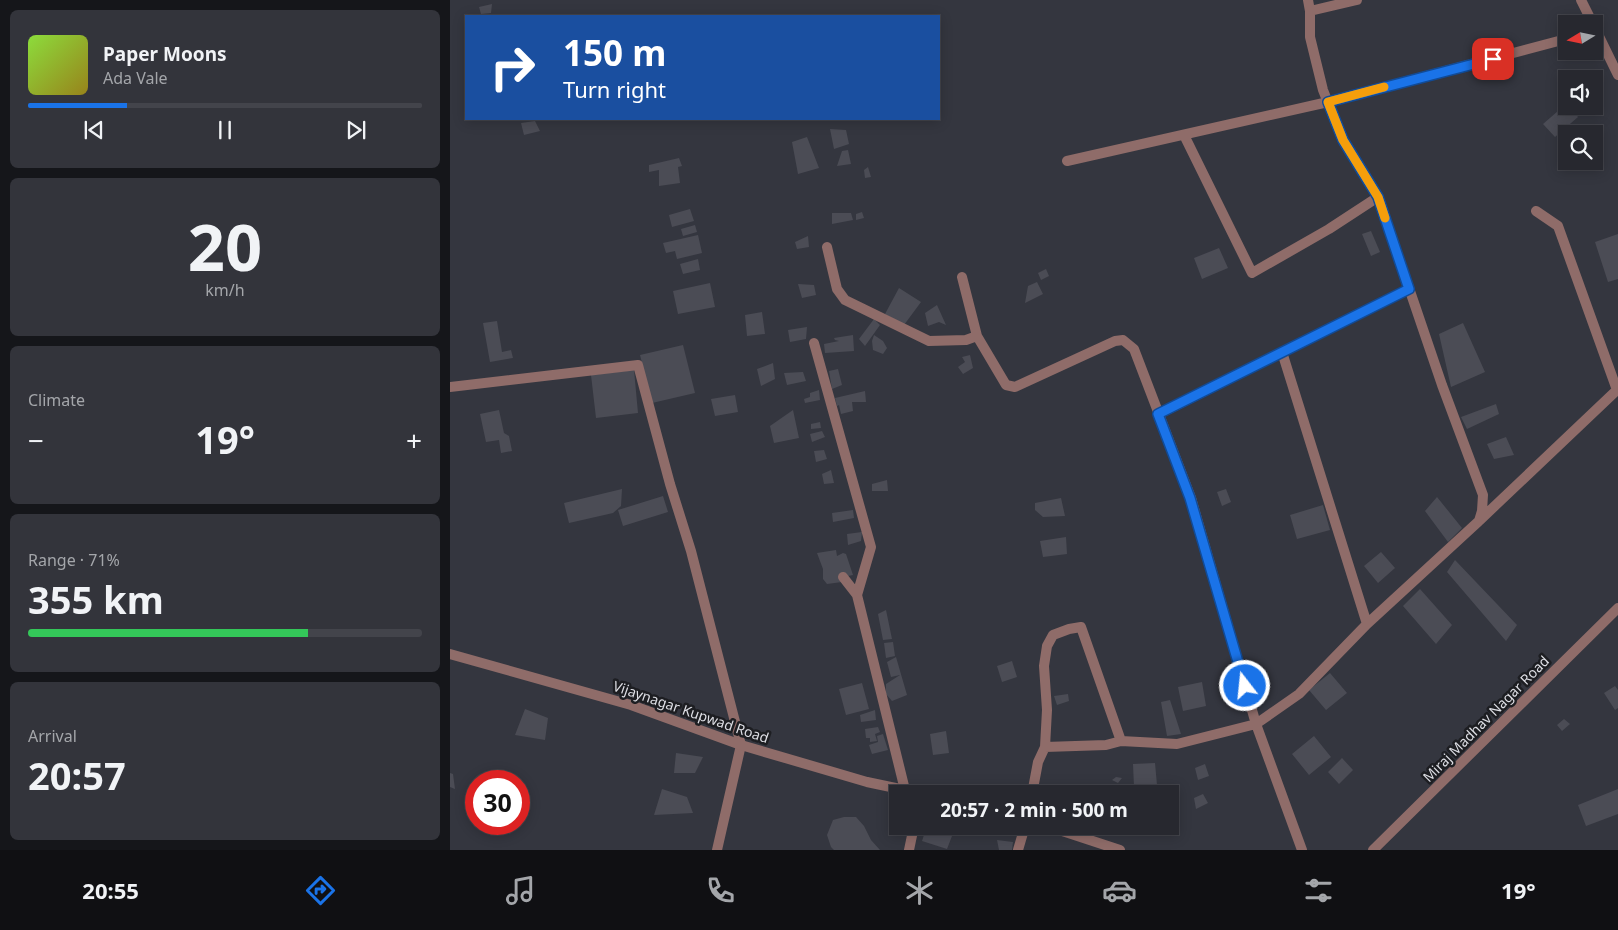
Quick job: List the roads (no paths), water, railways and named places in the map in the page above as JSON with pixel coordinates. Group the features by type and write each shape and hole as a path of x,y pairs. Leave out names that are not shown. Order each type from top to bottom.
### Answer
{"street":[{"path":"1308,0 1310,37 1323,90 1343,140 1378,197 1442,385 1483,495 1482,511 1479,520"},
{"path":"1310,11 1357,0"},
{"path":"1581,0 1588,15"},
{"path":"1067,161 1328,102 1558,41"},
{"path":"1603,46 1618,75"},
{"path":"1184,135 1252,273 1329,229 1378,197"},
{"path":"1045,747 1106,745 1121,741 1177,744 1256,724 1299,694 1367,624 1617,390 1558,226 1536,211"},
{"path":"827,247 837,289 845,300 929,341 966,340 977,336"},
{"path":"962,277 977,336 1006,385 1015,387 1115,340 1123,340 1134,349 1190,498 1256,724 1302,850"},
{"path":"1158,414 1409,289"},
{"path":"814,343 871,547 857,594"},
{"path":"1282,352 1367,624"},
{"path":"450,387 638,365 670,484 691,551 741,745 717,850"},
{"path":"843,577 857,594 904,785"},
{"name":"Miraj Madhav Nagar Road","path":"1372,850 1618,608"},
{"path":"1034,785 1038,762 1045,747 1047,710 1044,666 1047,646 1052,636 1069,629 1081,627 1121,741"},
{"name":"Vijaynagar Kupwad Road","path":"450,654 631,705 741,745 889,787"},
{"path":"909,850 912,835"},
{"path":"1018,850 1022,835"},
{"path":"1074,835 1120,850"}]}
